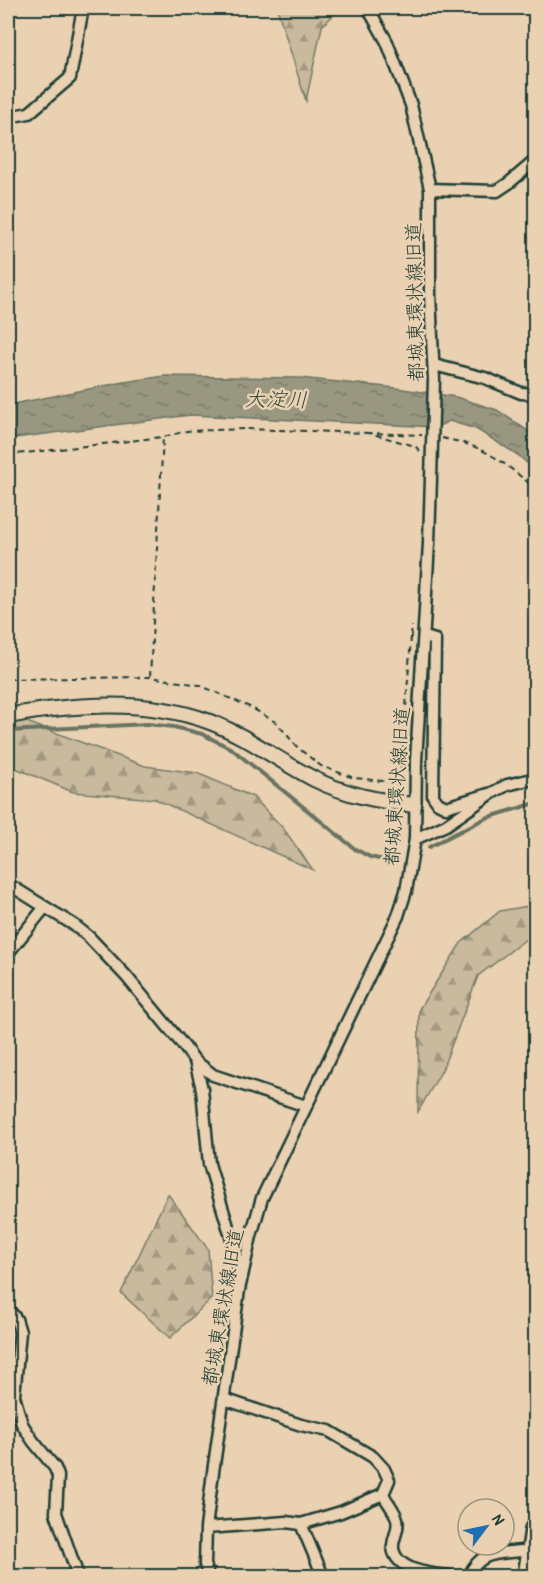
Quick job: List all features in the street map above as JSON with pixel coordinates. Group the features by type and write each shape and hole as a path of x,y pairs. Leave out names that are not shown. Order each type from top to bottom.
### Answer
{"highway":[{"path":"529,1576 536,1530"}],"street":[{"path":"8,117 29,113 70,78 83,8"},
{"name":"都城東環状線旧道","path":"208,1576 205,1564 206,1528 239,1290 251,1236 262,1198 398,916 406,891 415,839 414,806 425,637 433,435 434,365 430,294 430,189 411,105 387,42 368,8"},
{"path":"430,189 497,191 510,183 536,160"},
{"path":"434,365 485,378 521,393 536,394"},
{"path":"425,637 435,640 433,796 438,803 446,807 492,793"},
{"path":"8,716 38,711 123,705 168,711 210,722 314,779 346,793 414,806"},
{"path":"415,839 446,825 507,785 536,778"},
{"path":"8,884 74,925 89,937 126,976 195,1061 213,1075 306,1106"},
{"path":"8,953 45,908"},
{"path":"195,1061 202,1089 209,1164 236,1253 239,1290"},
{"path":"8,1309 16,1319 20,1332 14,1396 22,1424 33,1442 55,1468 58,1476 56,1513 78,1576"},
{"path":"206,1528 286,1522 301,1524 341,1512 383,1494 389,1480 384,1469 373,1457 329,1431 301,1425 224,1399"},
{"path":"383,1494 398,1520 393,1547 397,1557 404,1565 423,1573 449,1576"},
{"path":"301,1524 323,1576"},
{"path":"469,1576 479,1559 520,1551"}],"path":[{"path":"8,455 163,437 187,431 244,429 433,435 483,451 503,462 536,489"},
{"path":"369,433 415,446 422,456"},
{"path":"150,677 163,437"},
{"path":"8,679 150,677 199,685 252,708 277,723 297,748 321,766 354,778 393,782 398,776 402,763 411,637 425,637"}],"green space":[{"path":"277,8 341,8 322,26 306,101"},
{"path":"8,715 145,766 197,773 253,797 283,828 313,870 155,799 73,792 8,765"},
{"path":"535,905 535,932 478,976 442,1070 418,1112 419,1009 461,943 500,911"},
{"path":"168,1194 208,1249 212,1298 170,1338 121,1293"}],"water":[{"name":"大淀川","path":"165,376 300,378 456,397 497,410 535,436 535,470 518,455 476,429 449,421 437,427 190,415 8,439 8,405"}],"waterway":[{"path":"8,731 148,724 202,734 232,749 355,849 370,857 389,861"},
{"path":"429,847 486,818 536,803"}]}
